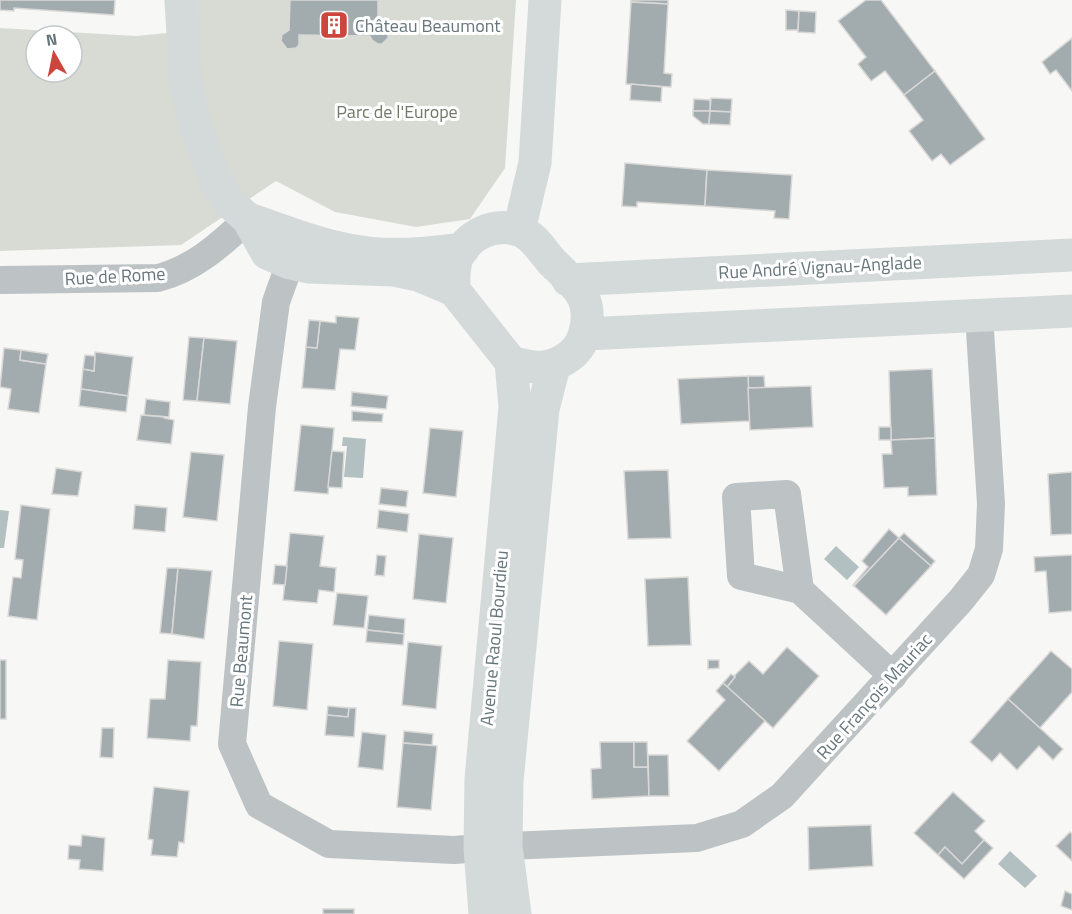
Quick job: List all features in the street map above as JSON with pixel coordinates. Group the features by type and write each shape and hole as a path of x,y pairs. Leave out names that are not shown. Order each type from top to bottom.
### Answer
{"street":[{"path":"181,0 186,85 195,125 217,184 231,204 248,219 267,253 290,263 308,267 394,270 418,275 454,290 511,362 530,368 554,366 572,354 585,334 587,311 582,296 531,237 519,230 498,227 477,234 468,241 456,259 454,290"},
{"path":"519,230 535,163 545,0"},
{"path":"248,219 344,250 396,255 463,249"},
{"name":"Rue de Rome","path":"0,280 158,278 171,275 199,261 248,219"},
{"name":"Rue André Vignau-Anglade","path":"568,280 1072,255"},
{"name":"Rue Beaumont","path":"290,263 276,302 262,407 232,744 259,805 329,844 454,850 493,847"},
{"path":"585,334 1072,311"},
{"name":"Rue François Mauriac","path":"493,847 697,838 742,824 782,796 893,676 981,575 989,549 991,504 979,315"},
{"name":"Avenue Raoul Bourdieu","path":"511,362 515,407 481,779 493,847 515,914"},
{"name":"Avenue Raoul Bourdieu","path":"485,914 493,847 507,781 543,408 554,366"},
{"path":"800,590 787,494 736,497 741,576 800,590 893,676"}],"green space":[{"name":"Parc de l'Europe","path":"197,0 516,0 505,168 470,219 416,227 335,212 276,181 181,245 0,251 0,28 24,29 24,84 84,84 84,33 136,36 198,30"}],"shaded area":[{"path":"343,437 366,439 363,478 344,477 347,446 342,446"},
{"path":"0,510 9,511 4,548 0,548"},
{"path":"836,546 859,567 847,580 824,559"},
{"path":"1010,851 1037,876 1025,888 998,864"}],"building":[{"path":"0,0 115,0 114,15 14,8 14,11 0,10"},
{"name":"Château Beaumont","path":"290,0 378,0 378,25 388,29 388,38 382,44 378,44 370,36 299,35 299,45 296,48 287,49 281,41 282,35 289,30"},
{"path":"631,0 668,0 668,4 631,2"},
{"path":"866,0 881,0 935,71 904,95 885,71 871,81 858,64 866,57 838,21"},
{"path":"631,2 668,4 664,73 672,74 671,87 626,84"},
{"path":"786,10 799,11 798,30 786,30"},
{"path":"799,11 816,12 815,33 798,32"},
{"path":"1072,38 1072,91 1056,70 1050,74 1042,62"},
{"path":"935,71 985,139 950,165 941,154 932,161 909,131 923,120 904,95"},
{"path":"631,84 662,87 661,102 630,100"},
{"path":"711,98 732,99 731,112 710,111"},
{"path":"694,99 710,100 710,111 693,111"},
{"path":"693,111 710,111 709,124 703,124 693,116"},
{"path":"710,111 731,112 730,125 709,124"},
{"path":"625,163 707,170 705,206 637,202 637,207 622,206"},
{"path":"707,170 792,175 789,219 774,218 775,211 705,206"},
{"path":"336,316 359,318 355,350 340,349 335,390 302,388 306,347 317,348 320,321 336,323"},
{"path":"309,320 320,321 317,348 306,347"},
{"path":"189,337 204,338 197,401 183,400"},
{"path":"204,338 237,341 230,404 197,401"},
{"path":"4,348 21,350 20,360 46,364 39,413 8,409 11,389 0,387"},
{"path":"21,350 48,354 46,364 20,360"},
{"path":"95,352 133,357 128,396 81,389 83,369 94,371"},
{"path":"85,355 95,356 94,371 83,369"},
{"path":"932,369 935,438 891,440 889,371"},
{"path":"748,376 764,376 765,388 748,388"},
{"path":"748,376 750,421 681,424 678,379"},
{"path":"811,386 813,427 750,430 748,388"},
{"path":"81,389 128,396 126,412 79,406"},
{"path":"352,392 388,396 386,409 351,406"},
{"path":"146,399 170,402 169,417 144,415"},
{"path":"352,411 383,414 382,422 352,421"},
{"path":"141,415 174,420 171,444 137,440"},
{"path":"301,425 334,428 328,494 294,491"},
{"path":"879,427 891,427 891,440 879,440"},
{"path":"430,428 463,431 456,497 423,493"},
{"path":"935,438 937,495 908,496 908,487 884,488 882,454 892,454 891,440"},
{"path":"332,451 344,452 342,488 328,487"},
{"path":"191,452 224,455 217,521 183,517"},
{"path":"56,468 82,472 78,496 52,494"},
{"path":"668,470 671,538 628,539 624,471"},
{"path":"1072,472 1072,534 1051,535 1048,474"},
{"path":"381,488 408,491 406,507 379,504"},
{"path":"21,505 50,509 37,620 8,616 13,577 21,578 23,560 15,559"},
{"path":"135,505 167,508 165,532 133,529"},
{"path":"379,510 409,514 407,532 377,528"},
{"path":"889,529 899,538 854,586 868,567 862,561"},
{"path":"290,533 324,536 320,566 336,568 334,592 319,590 317,603 283,600"},
{"path":"904,533 935,561 931,566 899,538"},
{"path":"419,534 453,538 446,603 413,599"},
{"path":"899,538 931,566 886,615 854,586"},
{"path":"377,555 386,556 384,576 375,575"},
{"path":"1072,555 1072,611 1049,613 1046,571 1035,572 1034,557"},
{"path":"275,565 287,566 285,585 273,584"},
{"path":"167,568 178,568 172,634 160,633"},
{"path":"178,568 212,571 204,639 172,634"},
{"path":"688,577 691,645 648,646 645,579"},
{"path":"337,593 368,596 364,628 333,625"},
{"path":"369,615 405,619 404,634 367,630"},
{"path":"367,630 404,634 403,645 366,642"},
{"path":"279,641 313,644 307,710 273,706"},
{"path":"408,642 442,646 436,709 402,705"},
{"path":"787,647 819,676 773,728 727,687 749,661 763,674"},
{"path":"1051,651 1072,669 1072,692 1040,728 1008,699"},
{"path":"0,660 6,660 6,719 0,719"},
{"path":"168,660 201,662 197,726 191,726 190,741 147,738 150,699 165,699"},
{"path":"708,660 719,660 719,668 708,669"},
{"path":"731,674 735,677 727,687 723,683"},
{"path":"723,683 765,721 719,771 687,741 725,700 716,691"},
{"path":"1008,699 1063,749 1053,760 1039,746 1017,770 1000,753 992,762 970,742"},
{"path":"328,706 349,708 348,717 327,715"},
{"path":"349,708 356,708 354,737 325,735 327,715 348,717"},
{"path":"102,728 114,728 113,758 100,757"},
{"path":"404,731 433,734 432,745 403,743"},
{"path":"362,732 386,735 383,770 358,767"},
{"path":"600,742 634,742 634,767 648,767 649,796 592,799 591,769 601,768"},
{"path":"634,742 647,742 648,767 634,767"},
{"path":"403,743 437,746 431,810 397,807"},
{"path":"648,755 668,755 669,796 649,796"},
{"path":"154,787 189,791 184,843 179,842 177,857 151,855 153,840 148,839"},
{"path":"953,792 985,821 975,831 984,840 962,864 945,847 938,855 914,833"},
{"path":"871,825 873,866 809,870 808,827"},
{"path":"1070,832 1072,834 1072,861 1056,846"},
{"path":"82,835 105,838 103,871 79,869 80,860 68,859 69,845 81,846"},
{"path":"984,840 993,848 964,879 938,855 945,847 962,864"},
{"path":"1065,891 1072,894 1072,910 1061,906"},
{"path":"323,909 354,909 354,914 323,914"}],"place":[{"name":"Château Beaumont","path":"334,25"}]}
